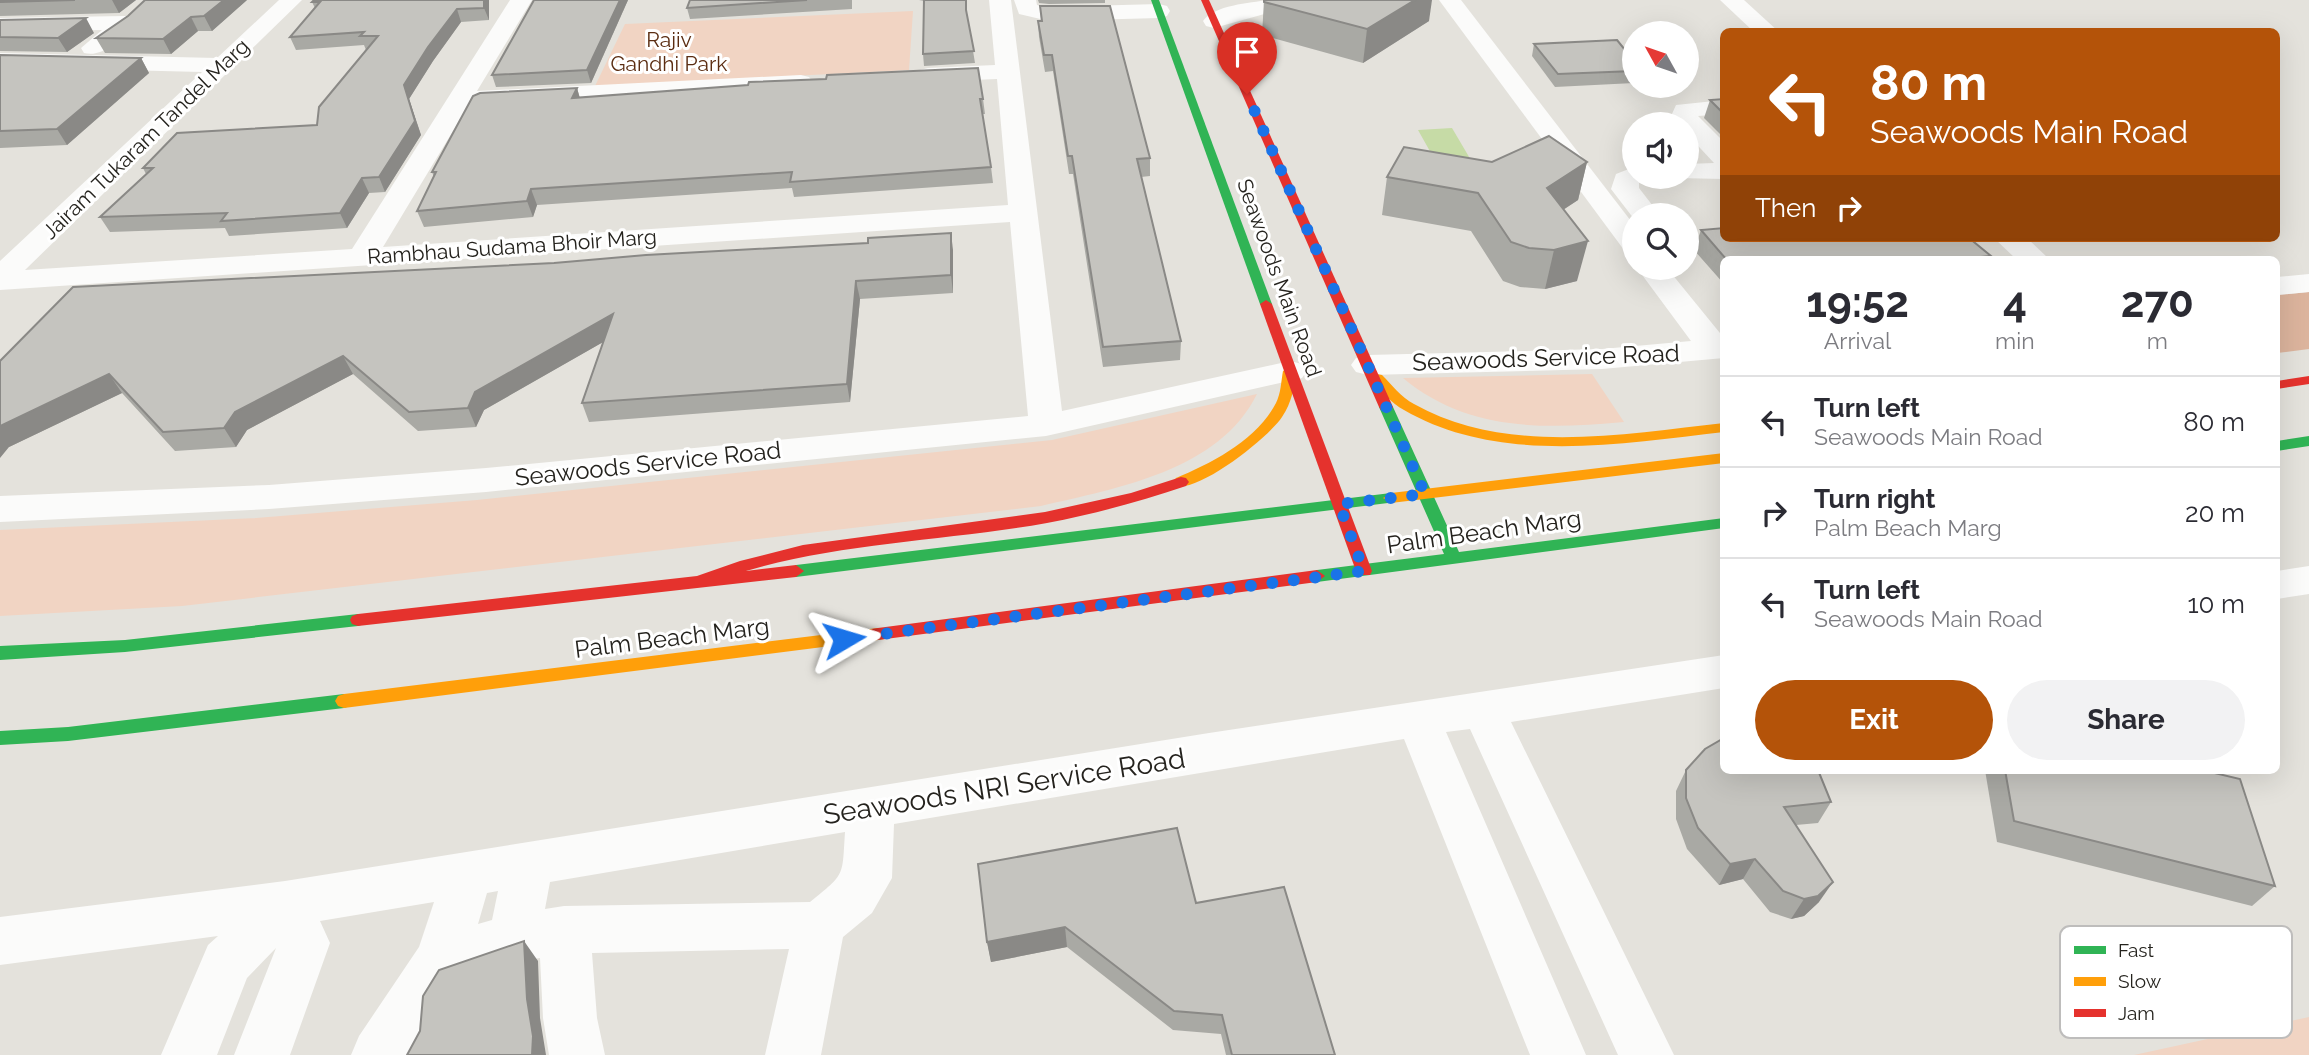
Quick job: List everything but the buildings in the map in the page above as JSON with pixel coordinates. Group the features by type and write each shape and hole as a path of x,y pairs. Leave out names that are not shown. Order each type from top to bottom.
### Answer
{"main road":[{"name":"Seawoods Main Road","path":"1205,0 1454,559"},
{"name":"Seawoods Main Road","path":"1157,5 1364,571"},
{"path":"1368,365 1382,385 1403,403 1450,426 1477,432 1562,440 1630,438 1720,427"},
{"path":"686,584 758,561 818,548 1043,520 1148,494 1204,471 1250,442 1267,427 1281,409 1290,371"},
{"path":"2280,385 2309,380"},
{"path":"2280,446 2309,441"},
{"name":"Palm Beach Marg","path":"0,653 125,646 686,584 1720,457"},
{"name":"Palm Beach Marg","path":"0,738 68,734 682,660 1720,524"}],"street":[{"name":"Jairam Tukaram Tandel Marg","path":"0,280 291,0"},
{"path":"362,257 521,0"},
{"path":"1000,0 1046,425"},
{"path":"1025,0 1027,9 1049,14 1157,5"},
{"path":"1214,20 1252,6 1367,0"},
{"path":"1450,0 1622,228"},
{"path":"1731,0 1763,28"},
{"path":"74,61 144,8"},
{"path":"0,24 126,23"},
{"path":"0,60 224,65"},
{"path":"898,77 1008,71"},
{"path":"461,99 830,80"},
{"path":"1720,107 1685,110 1684,116 1720,154"},
{"path":"1536,163 1555,153 1555,139"},
{"path":"1699,172 1720,171"},
{"path":"1626,189 1637,203"},
{"name":"Rambhau Sudama Bhoir Marg","path":"0,280 1023,213"},
{"path":"2014,242 2030,256"},
{"path":"1662,280 1719,349"},
{"path":"1694,280 1720,313"},
{"path":"2280,286 2309,283"},
{"name":"Seawoods Service Road","path":"1368,365 1602,359 1719,349"},
{"name":"Seawoods Service Road","path":"0,509 269,498 1046,425 1290,371"},
{"path":"2280,585 2309,580"},
{"name":"Seawoods NRI Service Road","path":"0,941 285,904 1720,672"},
{"path":"1483,709 1646,1055"},
{"path":"1418,719 1558,1055"},
{"path":"441,959 539,934 820,925 854,897 867,878 871,808"},
{"path":"529,864 539,934 570,1018 577,1055"},
{"path":"380,1055 441,959 468,874"},
{"path":"188,1055 227,962 285,904 304,943 262,1055"},
{"path":"793,1055 820,925"}],"green space":[{"name":"Rajiv Gandhi Park","path":"913,11 909,70 595,86 625,24"},
{"path":"1592,374 1624,422 1565,426 1508,423 1454,409 1428,396 1403,378"},
{"path":"1257,394 1240,420 1218,441 1192,459 1133,483 1041,506 182,606 0,616 0,530 256,518 477,500 1052,440"},
{"path":"2309,1017 2309,1055 2134,1055 2212,1038 2292,1038 2292,1021"}],"shaded area":[{"path":"1452,128 1475,167 1440,169 1418,130"},
{"path":"2309,292 2309,349 2280,353 2280,295"}],"traffic: fast":[{"path":"1155,0 1266,304"},
{"path":"1386,407 1454,559"},
{"path":"2280,446 2309,441"},
{"path":"796,571 1391,498"},
{"path":"1317,576 1720,524"},
{"path":"0,653 125,646 358,620"},
{"path":"0,738 68,734 344,701"}],"traffic: slow":[{"path":"1181,482 1224,460 1266,428 1285,399 1290,371"},
{"path":"1377,378 1409,407 1444,423 1482,434 1563,441 1646,436 1720,427"},
{"path":"1391,498 1720,458"},
{"path":"344,701 878,634"}],"traffic: jam":[{"path":"1205,0 1386,407"},
{"path":"1266,304 1364,571"},
{"path":"2280,385 2309,380"},
{"path":"704,578 817,548 1045,518 1090,509 1181,482"},
{"path":"358,620 796,571"},
{"path":"878,634 1317,576"}],"route":[{"path":"844,639 1364,571 1339,504 1425,494 1247,94"}]}
